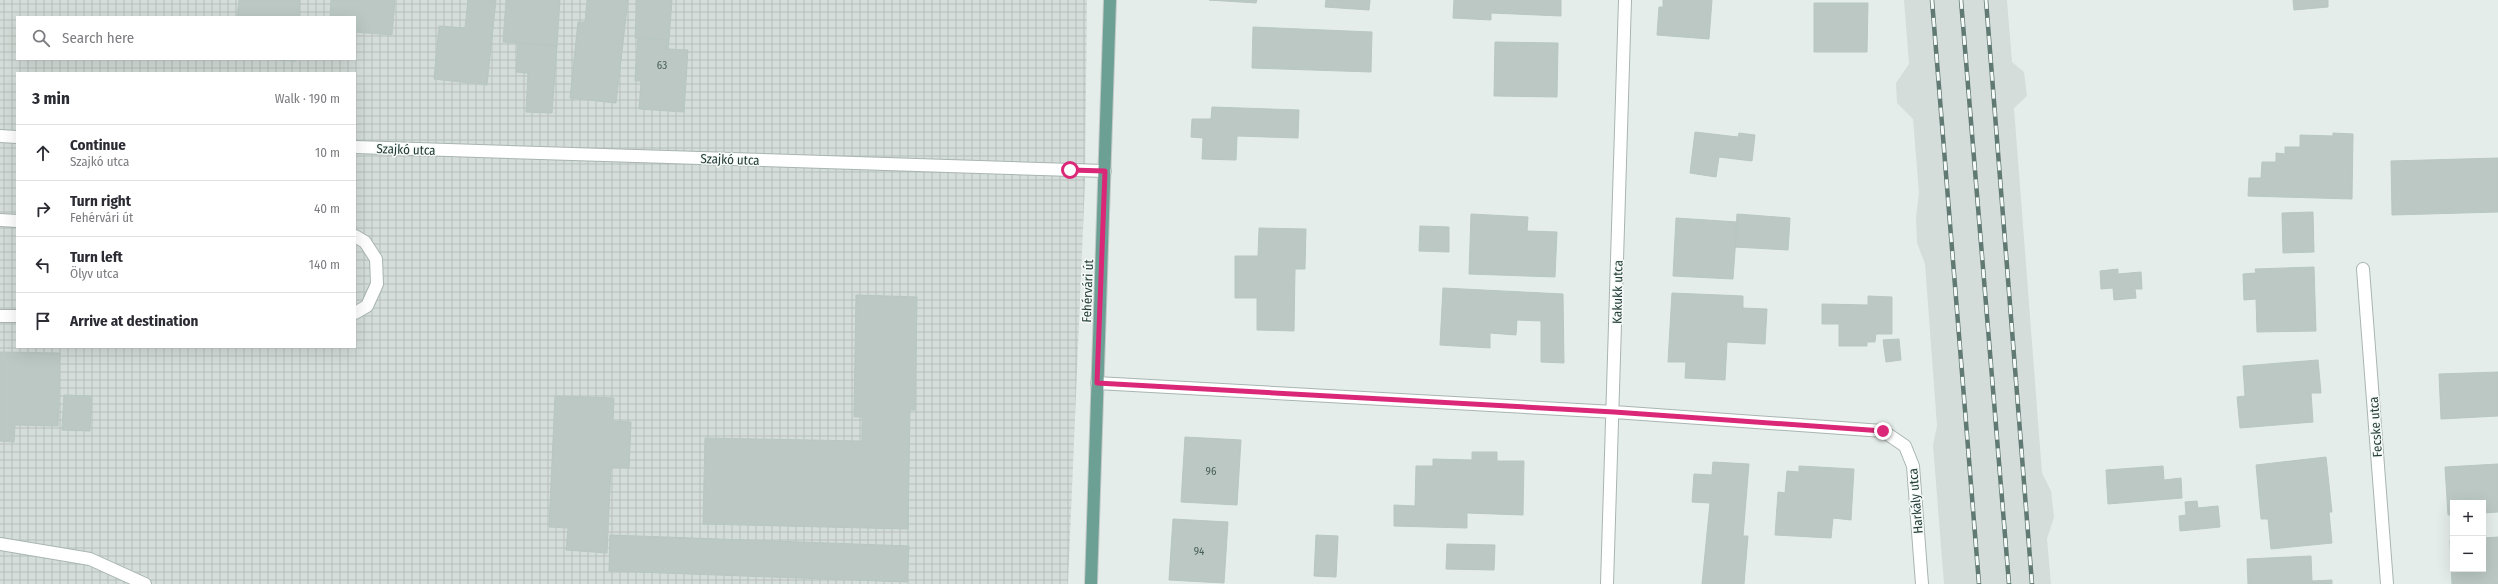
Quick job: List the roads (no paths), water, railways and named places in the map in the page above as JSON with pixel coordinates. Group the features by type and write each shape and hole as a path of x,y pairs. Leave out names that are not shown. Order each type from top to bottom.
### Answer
{"main road":[{"name":"Fehérvári út","path":"1091,584 1110,0"}],"street":[{"name":"Kakukk utca","path":"1607,584 1614,412 1626,0"},
{"path":"0,136 16,137"},
{"name":"Szajkó utca","path":"356,147 1105,171"},
{"path":"0,220 16,220"},
{"path":"356,237 365,242 376,259 377,284 367,306 356,312"},
{"name":"Fecske utca","path":"2363,269 2387,584"},
{"path":"0,316 16,316"},
{"path":"1097,383 1614,412"},
{"name":"Harkály utca","path":"1614,412 1883,431 1905,446 1913,466 1922,584"},
{"path":"0,544 90,559 145,584"}],"railway":[{"path":"1932,0 1979,584"},
{"path":"1961,0 2009,584"},
{"path":"1986,0 2032,584"}]}
